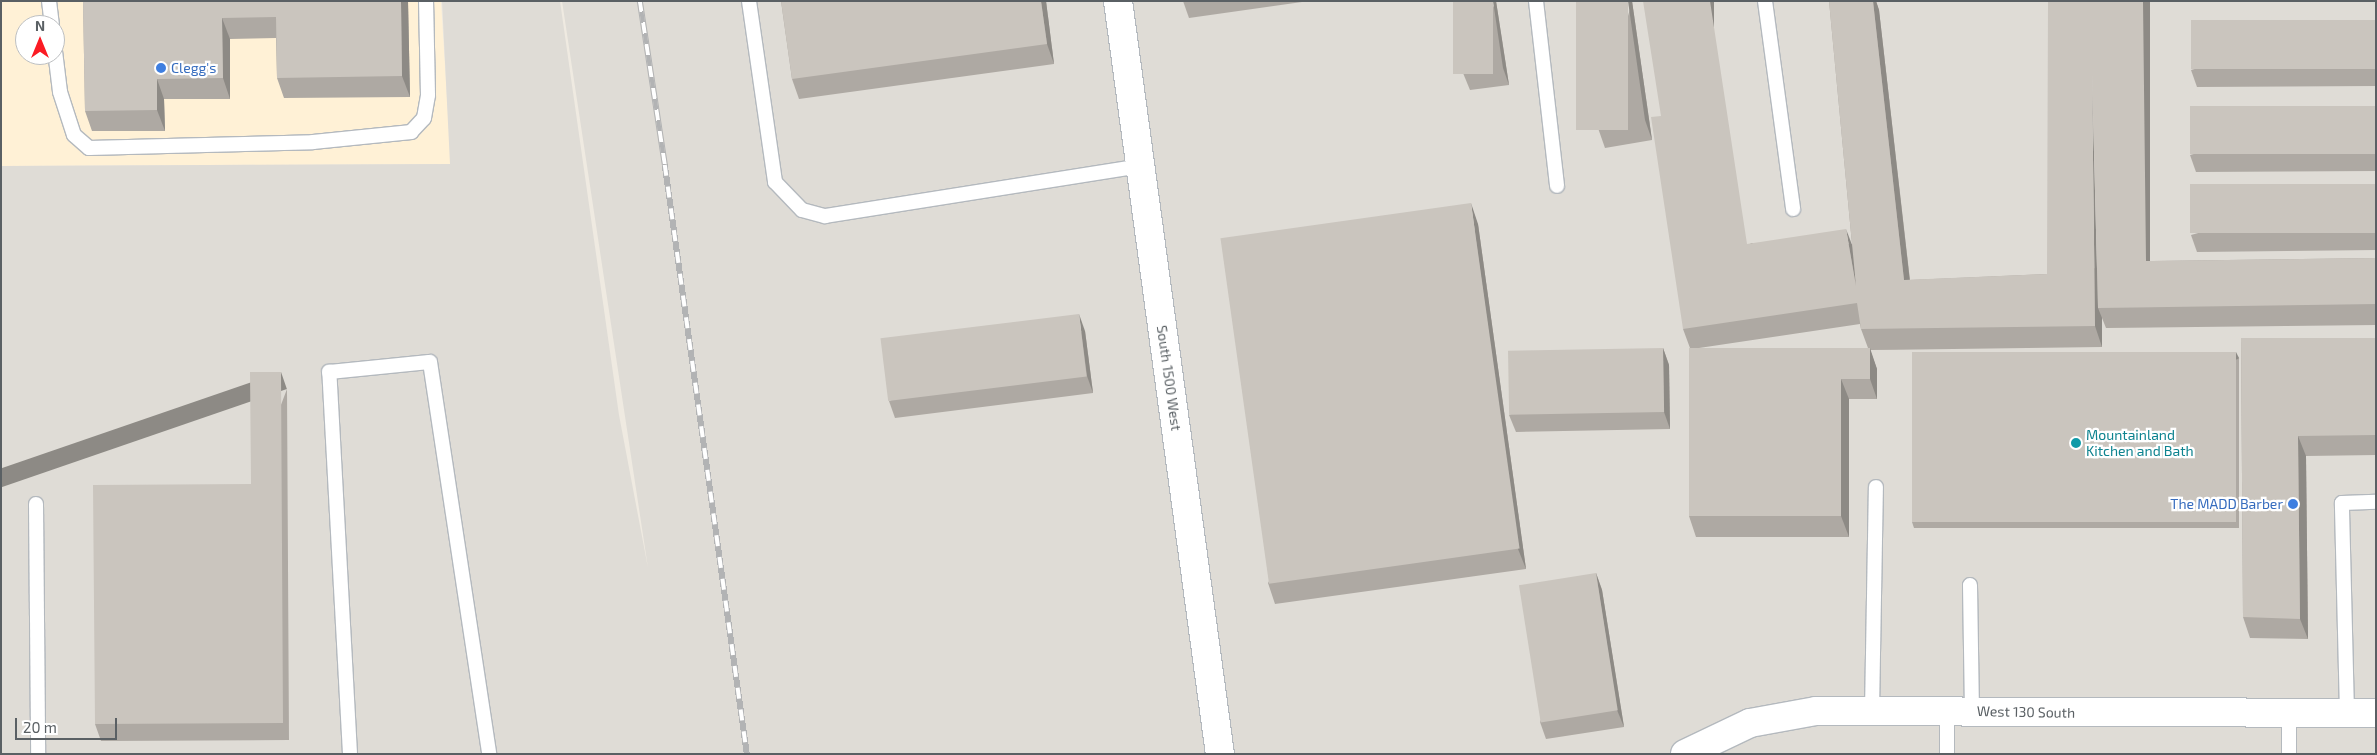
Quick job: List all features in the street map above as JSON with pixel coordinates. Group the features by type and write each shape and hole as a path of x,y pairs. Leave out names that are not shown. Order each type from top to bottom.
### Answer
{"street":[{"name":"South 1500 West","path":"1118,1 1220,754"},
{"name":"West 130 South","path":"1684,754 1750,723 1816,711 2376,713"}],"lane":[{"path":"49,1 51,15"},
{"path":"57,65 60,92 74,135 88,148 313,142 411,132 424,118 428,95 426,1"},
{"path":"749,1 775,182 802,210 825,216 1141,166"},
{"path":"1536,1 1557,186"},
{"path":"1766,1 1793,209"},
{"path":"350,754 329,372 430,362 489,754"},
{"path":"1872,711 1876,487"},
{"path":"2347,713 2342,503 2376,502"},
{"path":"36,504 38,754"},
{"path":"1947,754 1959,712 1970,585"},
{"path":"2289,713 2289,754"}],"shaded area":[{"path":"1,1 441,1 451,164 1,166"},
{"path":"442,1 560,1 619,415 648,568 562,1 2376,1 2376,754 1,754 1,166 450,164"}],"building":[{"name":"Clegg's","path":"83,1 401,1 402,76 277,78 276,17 222,18 223,78 157,79 157,110 85,111"},
{"path":"781,1 1041,1 1047,44 792,79"},
{"path":"1453,1 1493,1 1493,74 1453,74"},
{"path":"1576,1 1628,1 1628,130 1576,130"},
{"path":"1643,1 1710,1 1747,244 1846,229 1856,286 1829,1 1873,1 1904,280 2047,274 2048,1 2143,1 2146,261 2376,258 2376,304 2098,308 2092,74 2095,326 1861,329 1857,303 1683,329 1651,117 1661,116"},
{"path":"2191,20 2376,20 2376,69 2191,69"},
{"path":"2190,106 2376,106 2376,154 2190,154"},
{"path":"2190,184 2376,184 2376,233 2190,233"},
{"path":"1471,203 1520,549 1269,584 1220,238"},
{"path":"1079,314 1087,377 888,401 880,338"},
{"path":"2241,338 2376,338 2376,435 2298,436 2300,619 2243,617"},
{"path":"1663,348 1664,412 1509,415 1508,351"},
{"path":"1689,348 1870,348 1870,379 1841,379 1841,516 1689,516"},
{"name":"Mountainland Kitchen and Bath","path":"1912,352 2236,352 2236,522 1912,522"},
{"path":"250,372 281,372 283,723 95,724 93,485 251,484"},
{"path":"1596,573 1618,710 1541,722 1519,585"}],"railway":[{"path":"640,1 665,165 747,754"}],"place":[{"name":"Clegg's","path":"161,68"},
{"name":"Mountainland Kitchen and Bath","path":"2076,443"},
{"name":"The MADD Barber","path":"2293,504"}]}
